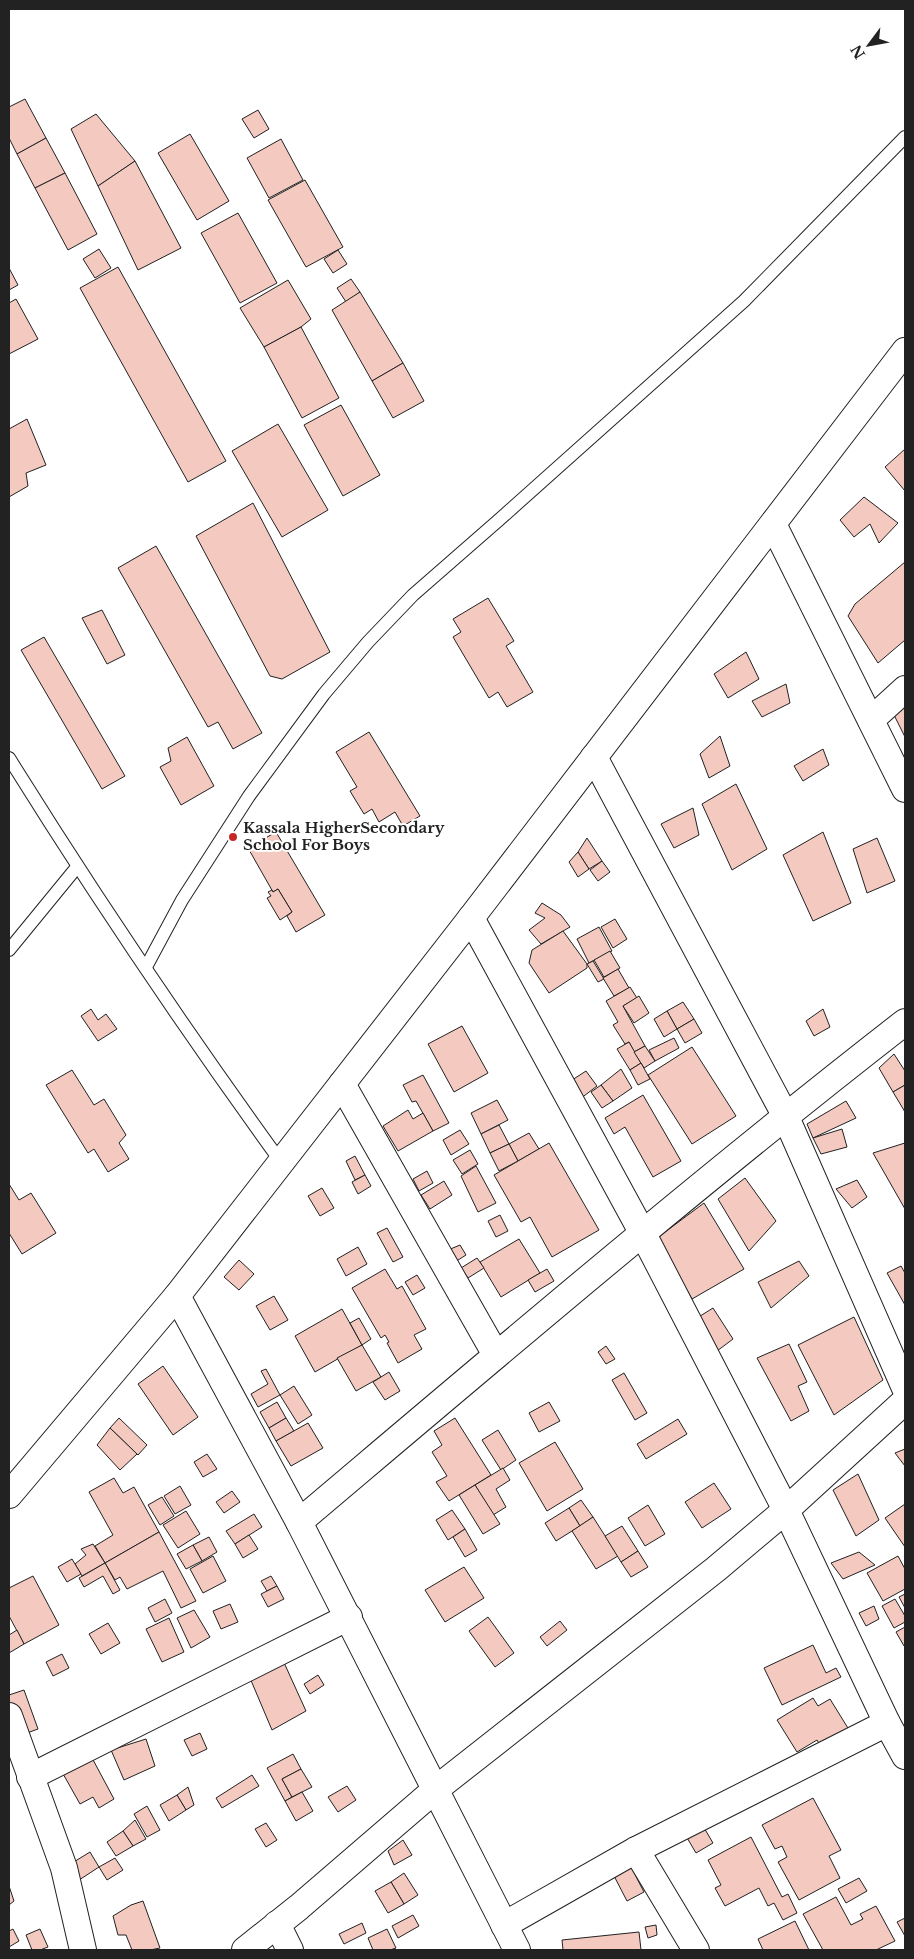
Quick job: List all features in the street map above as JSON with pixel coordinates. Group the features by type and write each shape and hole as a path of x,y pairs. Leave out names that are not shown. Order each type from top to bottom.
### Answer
{"street":[{"path":"9,1495 177,1296 471,918 905,351"},
{"path":"773,524 905,789"},
{"path":"871,720 905,689"},
{"path":"594,757 785,1115 905,1388"},
{"path":"471,918 642,1232 786,1510 905,1756"},
{"path":"299,1522 642,1232 785,1115 905,1022"},
{"path":"342,1084 496,1355"},
{"path":"177,1296 299,1522 517,1950"},
{"path":"244,1950 436,1789 716,1569 786,1510 905,1401"},
{"path":"30,1777 348,1618"},
{"path":"9,1716 64,1868 83,1950"},
{"path":"504,1925 636,1850 888,1723"},
{"path":"636,1850 696,1950"},
{"path":"277,1924 290,1950"}],"lane":[{"path":"146,967 182,900 250,796 324,694 368,642 413,594 500,519 744,300 905,137"},
{"path":"9,758 77,867 202,1051 281,1162"},
{"path":"9,950 77,867"}],"building":[{"path":"25,99 46,138 17,154 9,138 9,107"},
{"path":"258,110 269,129 254,138 242,119"},
{"path":"96,114 135,161 98,186 71,129"},
{"path":"190,134 229,201 197,220 158,153"},
{"path":"46,138 65,173 35,188 17,154"},
{"path":"281,139 303,180 269,198 247,158"},
{"path":"135,161 181,248 138,270 98,186"},
{"path":"65,173 97,234 68,250 35,188"},
{"path":"305,180 343,247 306,267 268,200"},
{"path":"238,213 277,283 240,303 201,233"},
{"path":"99,249 111,268 95,278 83,259"},
{"path":"338,250 347,264 333,273 324,259"},
{"path":"118,267 226,461 188,482 80,288"},
{"path":"9,268 18,285 9,290"},
{"path":"351,279 360,292 346,302 337,288"},
{"path":"288,280 311,319 301,327 264,347 240,308"},
{"path":"360,292 403,363 372,381 332,310"},
{"path":"16,299 38,339 9,354 9,303"},
{"path":"301,327 339,398 302,418 264,347"},
{"path":"403,363 424,401 393,418 372,381"},
{"path":"341,405 380,475 343,496 304,425"},
{"path":"27,419 46,465 26,473 28,486 9,497 9,429"},
{"path":"278,424 328,510 282,537 232,451"},
{"path":"905,449 905,491 885,467"},
{"path":"864,497 898,523 879,543 870,524 854,537 840,520"},
{"path":"253,503 330,652 282,679 270,676 196,536"},
{"path":"156,546 262,733 233,749 218,722 208,727 118,568"},
{"path":"905,562 905,640 878,663 848,616 855,604"},
{"path":"488,598 514,641 506,646 533,692 507,707 498,692 489,698 453,637 461,632 453,619"},
{"path":"102,610 125,655 107,664 82,618"},
{"path":"44,637 125,776 102,789 21,650"},
{"path":"746,652 759,679 728,698 714,674"},
{"path":"786,684 790,703 762,717 752,701"},
{"path":"905,705 905,737 892,711"},
{"path":"369,732 420,816 403,826 395,812 379,822 372,809 364,814 350,791 357,787 336,752"},
{"path":"720,736 730,766 709,778 700,754"},
{"path":"187,737 214,786 181,805 160,767 171,761 168,748"},
{"path":"823,749 829,765 803,781 794,766"},
{"path":"736,784 767,849 732,870 702,804"},
{"path":"693,808 699,835 674,848 661,824"},
{"path":"276,832 325,915 296,932 287,916 292,912 278,889 273,892 248,848"},
{"path":"823,832 851,903 813,921 783,855"},
{"path":"587,838 602,861 589,869 578,852"},
{"path":"877,838 895,881 867,893 853,849"},
{"path":"578,852 589,869 578,877 569,862"},
{"path":"602,861 610,872 598,881 590,870"},
{"path":"278,889 292,912 280,920 267,898 271,896 268,892"},
{"path":"542,903 561,915 570,927 541,944 529,930 545,918 535,913"},
{"path":"615,919 627,939 613,948 601,927"},
{"path":"599,927 612,951 589,963 577,939"},
{"path":"563,931 587,964 587,968 549,993 529,963 532,950"},
{"path":"610,951 620,968 604,977 594,960"},
{"path":"593,961 604,979 598,982 587,964"},
{"path":"618,969 629,988 614,996 603,978"},
{"path":"630,987 637,998 623,1006 645,1046 634,1052 629,1042 625,1044 613,1025 618,1022 606,1001"},
{"path":"639,996 649,1013 634,1023 623,1006"},
{"path":"683,1002 694,1019 677,1029 667,1011"},
{"path":"91,1009 98,1020 106,1014 117,1029 98,1041 81,1016"},
{"path":"823,1009 830,1027 814,1036 806,1021"},
{"path":"667,1011 677,1029 664,1037 654,1019"},
{"path":"694,1019 702,1033 685,1043 677,1029"},
{"path":"462,1026 488,1073 454,1092 428,1044"},
{"path":"674,1038 679,1048 655,1061 649,1050"},
{"path":"629,1042 641,1063 630,1070 617,1049"},
{"path":"645,1046 655,1061 644,1068 634,1052"},
{"path":"692,1047 736,1116 692,1144 648,1075"},
{"path":"894,1054 905,1071 905,1085 893,1092 879,1068"},
{"path":"641,1063 650,1079 638,1085 630,1070"},
{"path":"621,1069 632,1088 613,1101 601,1085"},
{"path":"72,1070 94,1105 104,1099 126,1135 119,1143 129,1159 108,1172 94,1149 88,1153 46,1085"},
{"path":"586,1071 597,1086 580,1099 569,1082"},
{"path":"423,1075 449,1123 433,1131 416,1101 412,1102 403,1085"},
{"path":"601,1085 613,1101 602,1108 591,1092"},
{"path":"905,1085 905,1112 893,1092"},
{"path":"643,1095 681,1161 653,1177 625,1127 614,1134 605,1118"},
{"path":"497,1100 508,1120 481,1134 471,1113"},
{"path":"846,1101 856,1118 813,1138 807,1124"},
{"path":"408,1110 413,1119 423,1113 433,1131 398,1151 383,1126"},
{"path":"499,1125 509,1144 490,1153 481,1134"},
{"path":"842,1129 847,1147 821,1154 813,1138"},
{"path":"460,1130 469,1144 451,1155 443,1140"},
{"path":"529,1133 539,1149 518,1161 509,1144"},
{"path":"549,1143 599,1230 552,1257 530,1217 521,1222 494,1175"},
{"path":"905,1143 905,1209 873,1153"},
{"path":"509,1144 518,1161 499,1171 490,1153"},
{"path":"470,1150 478,1164 462,1174 453,1160"},
{"path":"355,1156 365,1175 355,1180 346,1161"},
{"path":"476,1166 496,1203 478,1212 461,1176"},
{"path":"427,1171 433,1183 419,1191 413,1179"},
{"path":"365,1175 371,1186 358,1194 352,1182"},
{"path":"745,1178 776,1221 749,1251 718,1199"},
{"path":"857,1180 867,1197 852,1208 836,1189"},
{"path":"444,1181 452,1195 430,1209 421,1195"},
{"path":"9,1184 19,1200 31,1193 56,1233 22,1254 9,1233"},
{"path":"322,1188 334,1208 320,1216 308,1196"},
{"path":"704,1203 744,1269 692,1299 657,1238"},
{"path":"500,1215 508,1231 496,1237 488,1221"},
{"path":"387,1228 403,1257 393,1262 377,1233"},
{"path":"519,1239 540,1273 501,1297 480,1262"},
{"path":"460,1245 466,1255 455,1262 448,1250"},
{"path":"358,1247 367,1264 346,1276 337,1259"},
{"path":"477,1258 484,1268 468,1278 461,1268"},
{"path":"239,1260 254,1274 239,1290 224,1277"},
{"path":"799,1261 809,1276 771,1308 758,1282"},
{"path":"901,1266 905,1273 905,1305 887,1273"},
{"path":"385,1269 397,1289 402,1286 426,1329 414,1335 422,1349 398,1363 387,1343 389,1342 385,1335 381,1338 352,1288"},
{"path":"547,1269 554,1281 535,1292 528,1280"},
{"path":"417,1275 425,1288 413,1295 405,1282"},
{"path":"274,1296 288,1320 270,1330 256,1306"},
{"path":"713,1308 733,1339 717,1351 697,1318"},
{"path":"342,1309 362,1345 315,1372 295,1336"},
{"path":"854,1317 883,1380 834,1415 798,1345"},
{"path":"359,1318 371,1339 362,1345 350,1323"},
{"path":"789,1344 807,1382 798,1386 809,1411 791,1421 757,1358"},
{"path":"362,1345 381,1377 356,1391 337,1358"},
{"path":"606,1346 615,1359 606,1364 598,1352"},
{"path":"163,1366 198,1417 173,1435 138,1384"},
{"path":"266,1369 280,1395 258,1407 251,1394 268,1384 261,1371"},
{"path":"389,1372 400,1391 385,1400 373,1382"},
{"path":"624,1373 647,1413 635,1420 612,1380"},
{"path":"294,1386 312,1415 298,1424 280,1395"},
{"path":"277,1402 286,1418 269,1428 260,1412"},
{"path":"549,1402 560,1421 539,1432 529,1413"},
{"path":"119,1418 147,1445 138,1455 110,1428"},
{"path":"286,1418 294,1431 276,1441 269,1428"},
{"path":"455,1418 491,1475 449,1501 436,1482 447,1476 432,1452 442,1445 434,1431"},
{"path":"678,1419 687,1434 646,1459 637,1444"},
{"path":"308,1423 323,1448 291,1466 276,1441"},
{"path":"110,1428 137,1454 120,1470 97,1445"},
{"path":"498,1430 516,1460 501,1470 482,1440"},
{"path":"555,1442 583,1489 547,1511 519,1463"},
{"path":"905,1449 905,1466 895,1453"},
{"path":"207,1454 217,1469 203,1477 194,1462"},
{"path":"503,1468 510,1480 496,1489 506,1507 493,1515 475,1485"},
{"path":"858,1474 879,1520 856,1536 833,1490"},
{"path":"114,1478 123,1493 134,1487 159,1532 105,1563 95,1546 113,1535 89,1492"},
{"path":"714,1483 731,1509 702,1528 685,1502"},
{"path":"475,1485 500,1524 483,1534 459,1495"},
{"path":"180,1486 191,1505 175,1514 164,1496"},
{"path":"232,1491 240,1502 224,1513 216,1502"},
{"path":"162,1497 174,1516 160,1525 148,1505"},
{"path":"581,1500 593,1517 580,1526 569,1508"},
{"path":"905,1504 905,1547 885,1518"},
{"path":"648,1505 665,1534 645,1546 628,1518"},
{"path":"569,1508 580,1526 556,1541 545,1523"},
{"path":"452,1510 465,1529 448,1540 436,1520"},
{"path":"186,1511 200,1534 178,1548 163,1525"},
{"path":"254,1514 262,1527 235,1544 226,1531"},
{"path":"593,1517 618,1556 596,1569 572,1531"},
{"path":"622,1526 638,1551 621,1562 605,1536"},
{"path":"465,1529 477,1550 465,1557 453,1537"},
{"path":"159,1532 196,1601 181,1608 163,1571 127,1589 120,1577 115,1580 105,1563"},
{"path":"249,1535 258,1549 243,1558 235,1544"},
{"path":"209,1537 217,1552 202,1561 193,1545"},
{"path":"93,1544 105,1563 82,1576 75,1564 86,1555 81,1549"},
{"path":"193,1545 202,1561 186,1569 177,1554"},
{"path":"638,1551 648,1567 631,1577 621,1562"},
{"path":"859,1552 875,1565 843,1579 831,1563"},
{"path":"213,1556 226,1581 203,1593 190,1569"},
{"path":"898,1556 905,1569 905,1589 883,1601 867,1573"},
{"path":"72,1559 81,1574 67,1582 58,1567"},
{"path":"105,1563 120,1590 113,1594 103,1576 84,1587 79,1578"},
{"path":"464,1567 484,1598 445,1622 425,1590"},
{"path":"33,1576 59,1625 24,1644 9,1616 9,1588"},
{"path":"271,1576 277,1586 267,1591 261,1581"},
{"path":"277,1586 284,1599 268,1607 261,1594"},
{"path":"905,1594 905,1608 899,1597"},
{"path":"165,1599 172,1613 155,1622 148,1608"},
{"path":"895,1599 905,1616 905,1622 894,1628 882,1606"},
{"path":"230,1604 238,1622 221,1629 213,1611"},
{"path":"874,1606 879,1619 866,1626 859,1613"},
{"path":"194,1610 210,1637 191,1648 177,1618"},
{"path":"488,1617 514,1653 495,1667 469,1631"},
{"path":"169,1618 184,1652 162,1662 146,1629"},
{"path":"560,1621 567,1630 547,1646 540,1637"},
{"path":"108,1623 120,1643 101,1654 89,1634"},
{"path":"905,1627 905,1645 904,1646 896,1632"},
{"path":"17,1630 24,1644 9,1653 9,1635"},
{"path":"813,1645 826,1673 836,1668 841,1677 782,1705 764,1668"},
{"path":"62,1654 69,1668 53,1676 46,1662"},
{"path":"281,1656 306,1711 272,1730 247,1671"},
{"path":"318,1675 324,1685 310,1694 304,1684"},
{"path":"24,1690 38,1729 16,1737 9,1715 9,1695"},
{"path":"813,1698 818,1706 830,1699 851,1733 823,1750 817,1740 797,1752 777,1720"},
{"path":"200,1733 207,1749 192,1756 184,1740"},
{"path":"146,1739 155,1766 124,1780 111,1750"},
{"path":"293,1754 301,1769 282,1779 292,1797 285,1801 267,1768"},
{"path":"91,1756 114,1799 99,1808 93,1797 80,1804 62,1772"},
{"path":"301,1769 312,1787 292,1797 282,1779"},
{"path":"252,1775 259,1786 222,1808 216,1798"},
{"path":"347,1786 356,1800 338,1812 328,1797"},
{"path":"188,1787 194,1805 186,1810 177,1795"},
{"path":"302,1792 313,1811 296,1821 285,1801"},
{"path":"177,1795 186,1810 169,1821 160,1805"},
{"path":"813,1798 841,1850 829,1856 840,1878 799,1900 778,1862 787,1857 782,1846 775,1849 762,1825"},
{"path":"147,1806 160,1830 147,1837 134,1814"},
{"path":"135,1820 146,1839 133,1846 123,1831"},
{"path":"266,1823 277,1840 266,1847 255,1829"},
{"path":"703,1826 713,1843 696,1853 686,1836"},
{"path":"123,1831 133,1846 116,1856 107,1842"},
{"path":"751,1837 782,1897 788,1894 797,1913 783,1920 774,1903 768,1906 759,1888 725,1906 715,1888 721,1885 708,1860"},
{"path":"403,1840 412,1855 394,1865 388,1851"},
{"path":"90,1852 99,1867 73,1884 64,1868"},
{"path":"115,1858 123,1870 107,1880 99,1867"},
{"path":"629,1863 644,1892 627,1901 612,1872"},
{"path":"404,1873 418,1895 404,1904 391,1882"},
{"path":"859,1878 867,1891 846,1903 838,1889"},
{"path":"391,1882 404,1904 388,1913 375,1891"},
{"path":"9,1886 14,1901 9,1905"},
{"path":"836,1897 851,1925 863,1919 860,1914 876,1906 895,1941 876,1950 823,1950 803,1914"},
{"path":"143,1901 160,1948 132,1950 126,1935 118,1935 113,1916 131,1905"},
{"path":"413,1915 419,1926 398,1938 392,1926"},
{"path":"905,1918 905,1936 897,1922"},
{"path":"795,1921 809,1950 763,1950 758,1939"},
{"path":"362,1923 366,1933 344,1944 339,1934"},
{"path":"656,1925 657,1935 648,1938 645,1927"},
{"path":"13,1929 19,1941 9,1947 9,1931"},
{"path":"40,1929 48,1947 32,1950 26,1935"},
{"path":"387,1929 396,1948 373,1950 368,1938"},
{"path":"639,1932 641,1950 563,1950 562,1940"}],"place":[{"name":"Kassala HigherSecondary School For Boys","path":"233,837"}]}
